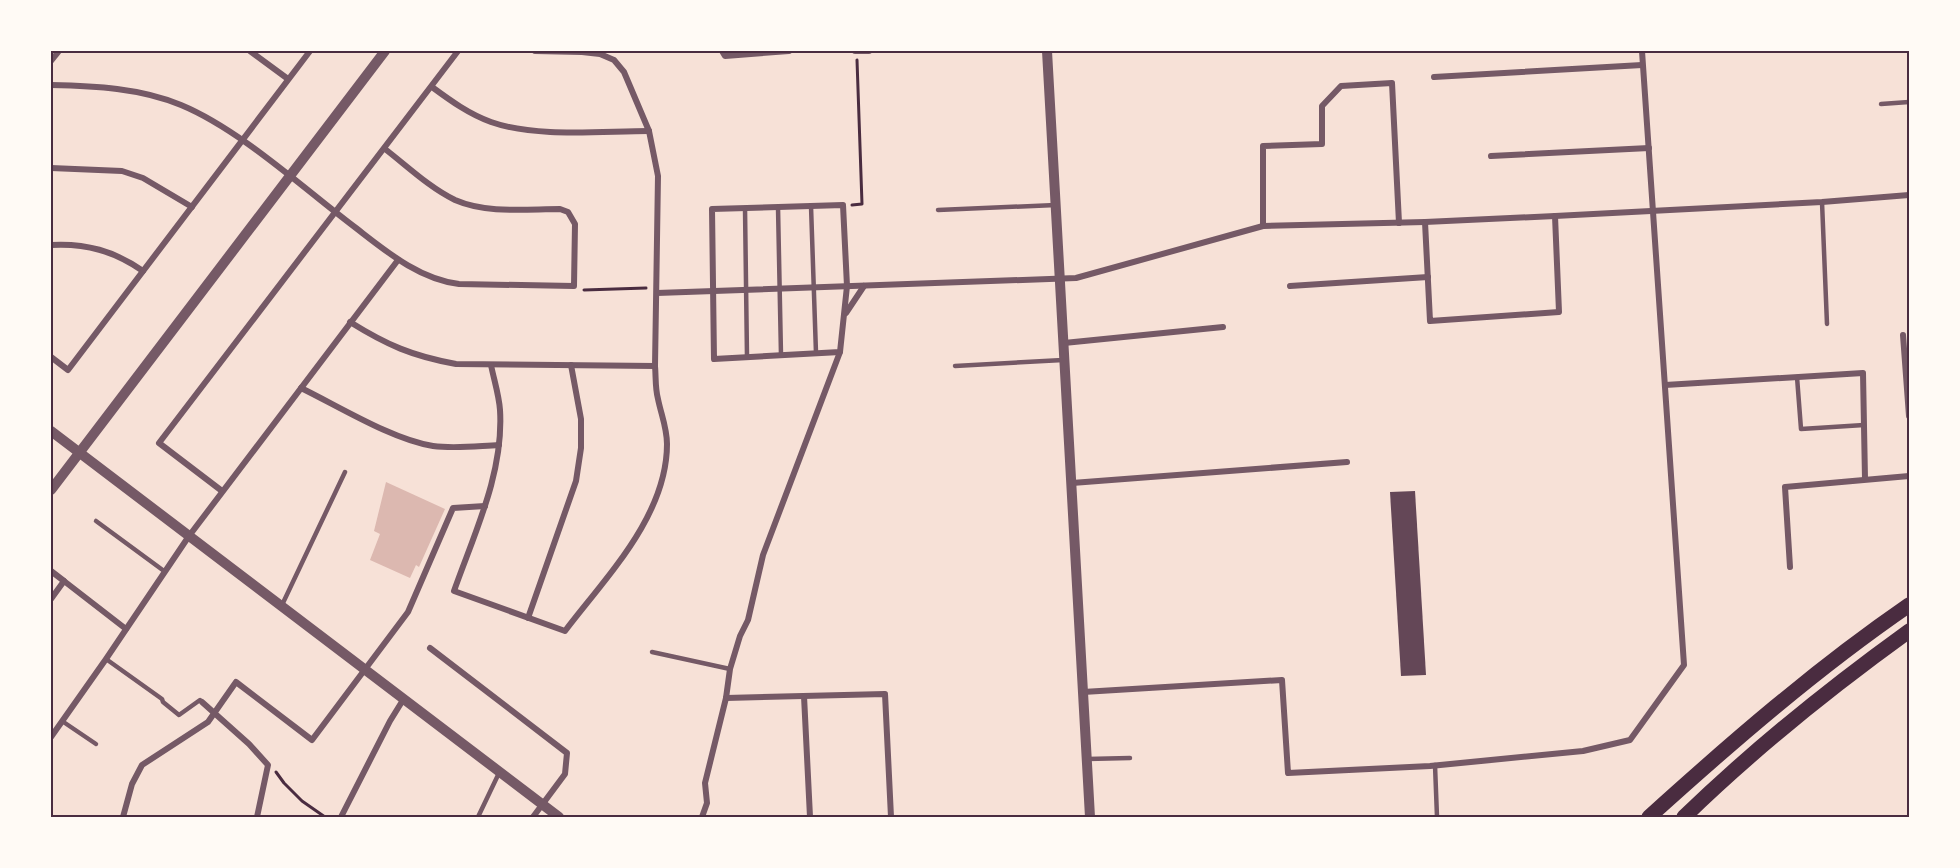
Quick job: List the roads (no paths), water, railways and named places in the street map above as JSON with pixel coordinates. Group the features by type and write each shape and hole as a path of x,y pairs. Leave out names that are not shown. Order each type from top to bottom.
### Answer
{"highway":[{"path":"1649,817 1759,719 1909,605"},
{"path":"1684,817 1747,757 1909,631"}],"street":[{"path":"51,62 59,51"},
{"path":"250,51 288,80"},
{"path":"51,357 68,370 310,51"},
{"path":"51,490 385,51"},
{"path":"222,491 159,443 458,51"},
{"path":"491,365 500,410 498,445 490,492 454,591 565,631 639,533 653,507 664,472 667,454 666,428 657,397 655,366 658,176 649,131 620,65 600,54 582,51 535,51"},
{"path":"722,51 725,56 789,51"},
{"path":"856,51 869,51"},
{"path":"1047,51 1090,817"},
{"path":"1083,692 1282,680 1288,773 1435,765 1583,751 1630,740 1684,664 1642,51"},
{"path":"1434,77 1642,65"},
{"path":"1263,226 1263,146 1322,144 1322,106 1341,86 1392,83 1399,223"},
{"path":"51,85 110,88 181,105 242,141 398,260 427,276 447,283 574,286 575,224 573,218 565,210 500,208 467,204 441,192 384,149"},
{"path":"432,87 465,110 492,123 512,128 532,131 649,131"},
{"path":"1491,156 1649,148"},
{"path":"51,168 122,171 143,178 192,207"},
{"path":"657,293 1076,278 1263,226 1555,216 1822,202 1909,195"},
{"path":"702,817 707,803 705,783 726,698 730,669 740,636 748,620 763,555 840,352 846,313 847,286 843,205 712,209 714,359 840,352"},
{"path":"1425,222 1430,321 1559,312 1555,216"},
{"path":"51,245 95,247 127,260 143,271"},
{"path":"51,737 189,536 398,260"},
{"path":"1290,286 1428,277"},
{"path":"846,313 864,286"},
{"path":"350,322 404,352 456,364 655,366"},
{"path":"1064,343 1223,327"},
{"path":"1903,335 1909,416"},
{"path":"528,618 572,498 578,471 581,448 580,419 571,365"},
{"path":"1665,385 1863,373 1865,479"},
{"path":"301,388 396,435 418,443 449,447 498,445"},
{"path":"51,431 559,817"},
{"path":"1072,483 1347,462"},
{"path":"1790,567 1785,487 1909,476"},
{"path":"123,817 132,784 142,765 208,722 236,682 312,740 408,612 453,508 485,506"},
{"path":"51,572 126,629"},
{"path":"51,599 64,581"},
{"path":"429,648 567,753 565,774 533,817"},
{"path":"726,698 885,694 891,817"},
{"path":"804,696 810,817"},
{"path":"340,817 403,700"},
{"path":"202,702 249,744 268,765 257,817"}],"lane":[{"path":"1881,104 1909,102"},
{"path":"1822,202 1827,324"},
{"path":"939,210 1056,205"},
{"path":"811,206 816,353"},
{"path":"778,207 781,355"},
{"path":"745,208 747,357"},
{"path":"955,366 1065,360"},
{"path":"1797,377 1801,429 1864,425"},
{"path":"281,606 345,472"},
{"path":"96,521 164,571"},
{"path":"652,652 730,669"},
{"path":"106,659 162,699 179,715 200,700 202,702"},
{"path":"62,721 96,744"},
{"path":"1087,759 1130,758"},
{"path":"1435,765 1437,817"},
{"path":"478,817 499,772"}]}
